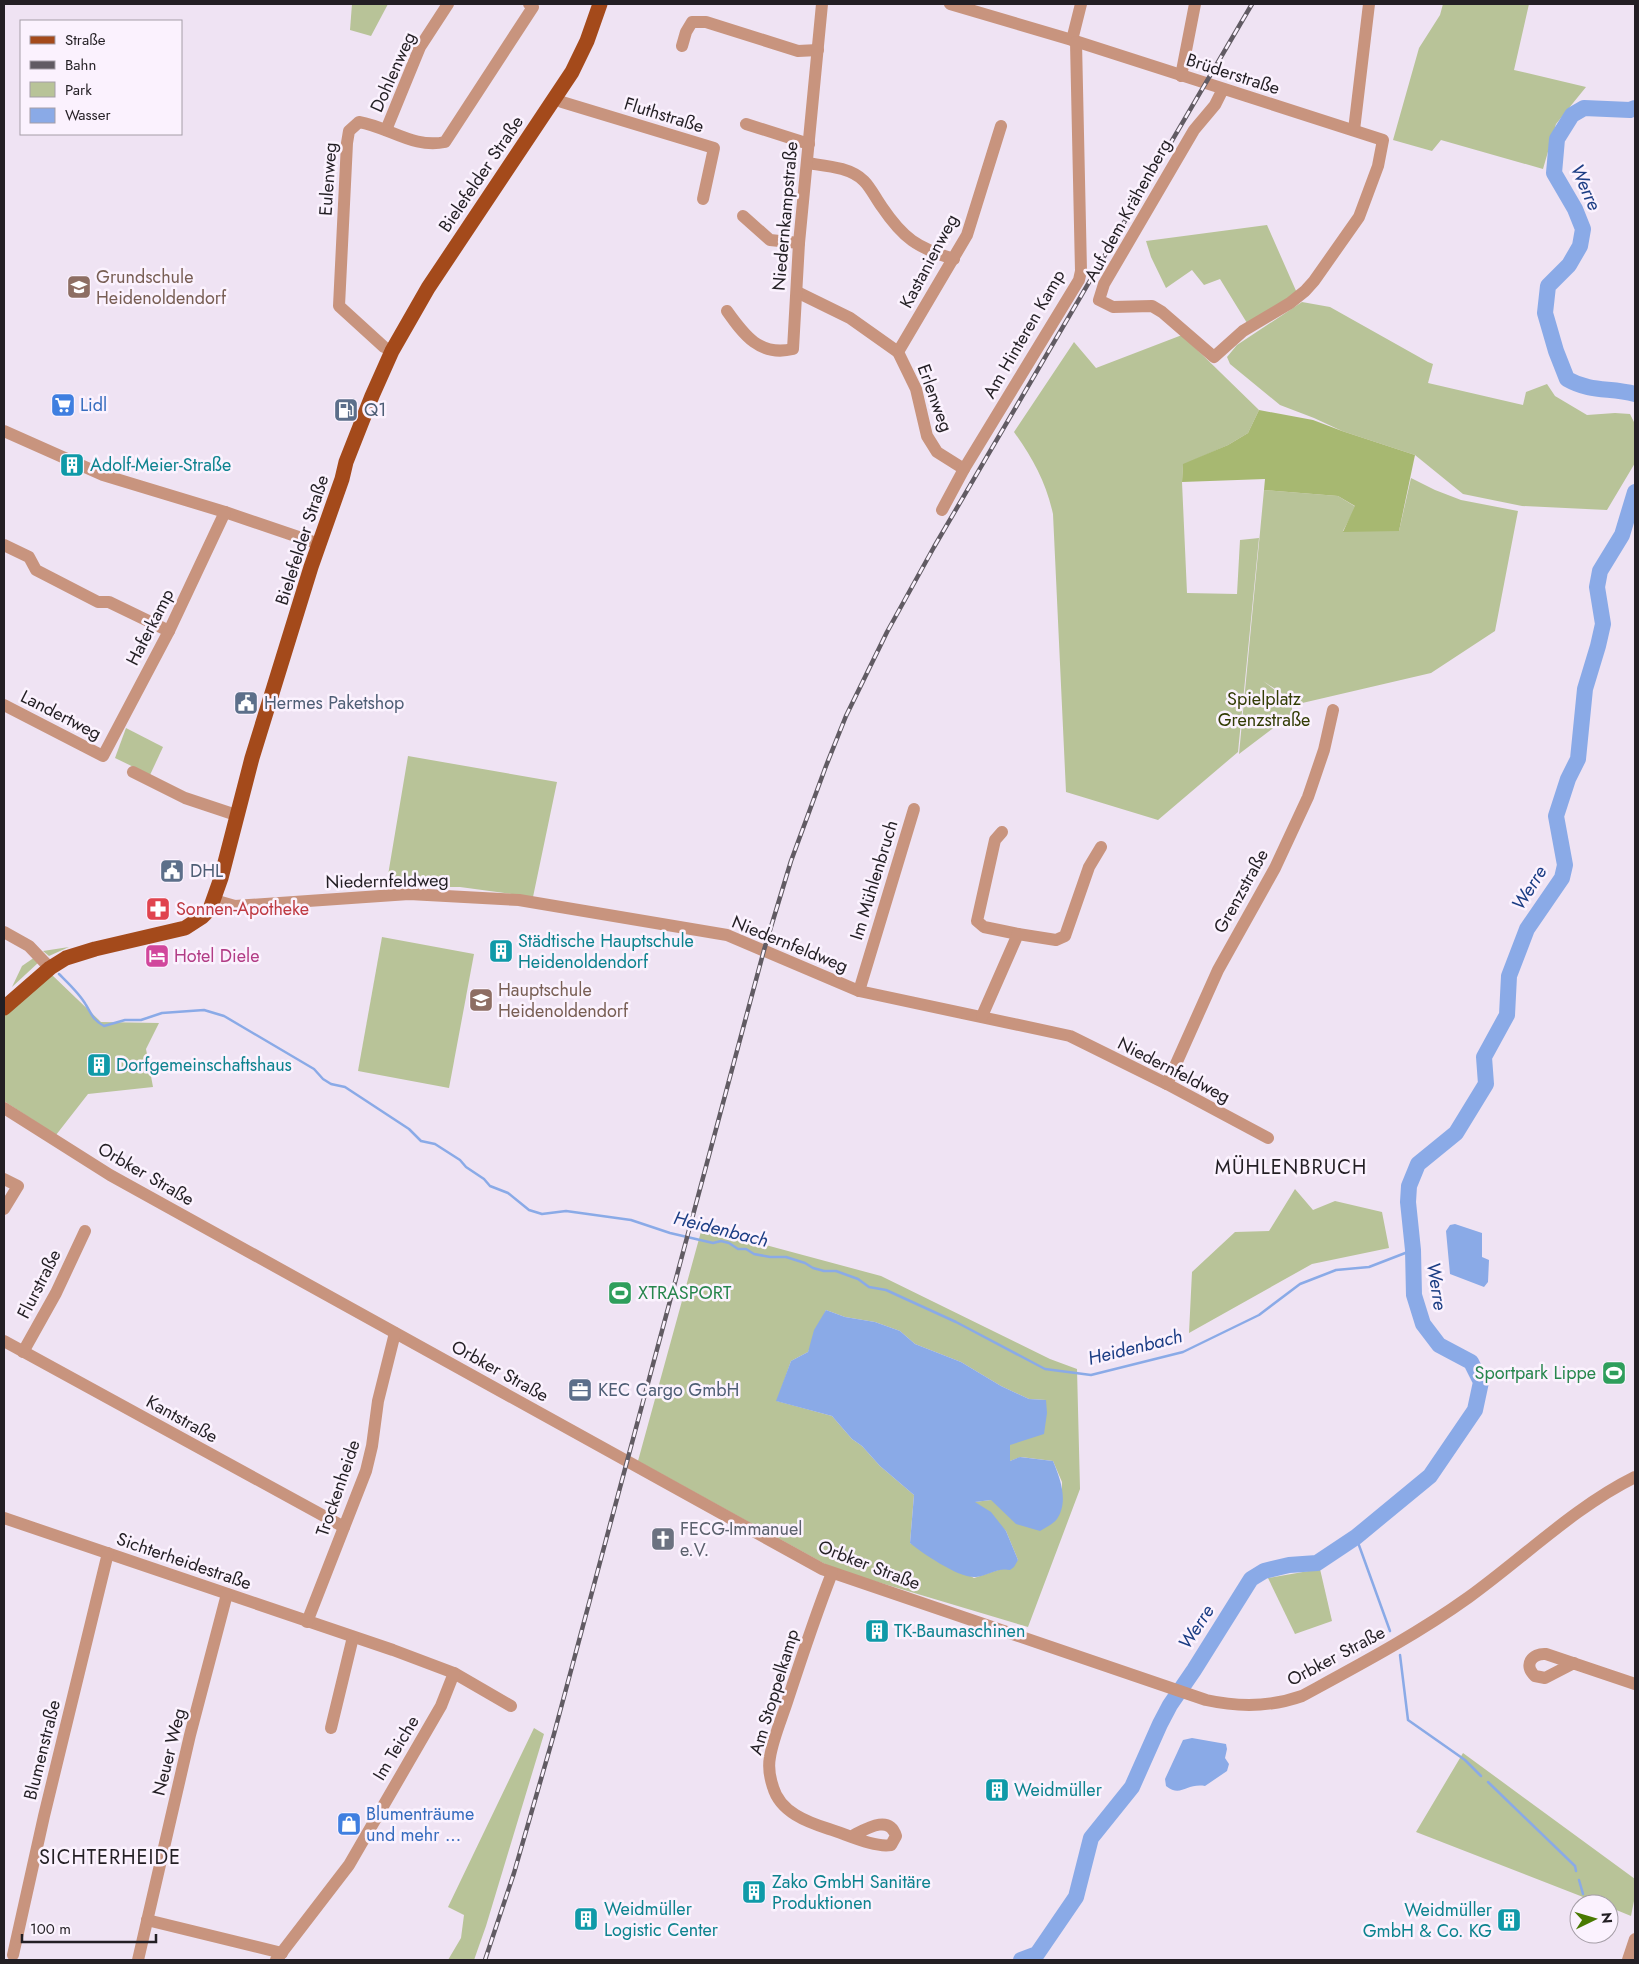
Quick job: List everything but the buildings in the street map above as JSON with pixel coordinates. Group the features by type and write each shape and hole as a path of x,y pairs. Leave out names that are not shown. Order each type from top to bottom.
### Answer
{"main road":[{"name":"Bielefelder Straße","path":"4,1008 50,968 66,958 95,949 185,928 206,913 214,900 252,758 319,544 342,479 349,452 392,351 454,246 555,98 580,57 600,4"}],"street":[{"name":"Dohlenweg","path":"386,130 420,47 448,4"},
{"name":"Niedernkampstraße","path":"727,312 742,332 758,346 784,351 793,349 799,243 822,4"},
{"name":"Brüderstraße","path":"950,4 1074,41 1383,140"},
{"path":"1074,41 1081,4"},
{"path":"1181,76 1195,4"},
{"path":"1354,130 1369,4"},
{"name":"Eulenweg","path":"392,351 339,306 349,131 359,122 425,144 445,142 531,6"},
{"path":"682,46 686,32 692,22 706,22 798,51 818,50"},
{"name":"Am Hinteren Kamp","path":"942,510 964,469 1078,280 1081,271 1074,41"},
{"name":"Auf dem Krähenberg","path":"1222,89 1215,105 1194,130 1114,266 1104,284 1099,300 1113,307 1152,306 1162,312 1214,357 1243,331 1290,303 1314,281 1359,217 1378,166 1383,140"},
{"name":"Fluthstraße","path":"555,98 562,102 714,148 703,199"},
{"path":"746,124 809,144"},
{"name":"Kastanienweg","path":"898,352 967,235 1001,126"},
{"path":"807,163 837,167 864,181 894,224 911,241 934,253 954,259"},
{"path":"743,216 770,240 799,243"},
{"name":"Erlenweg","path":"797,292 850,318 898,352 916,389 927,436 937,452 964,469"},
{"path":"4,431 103,475 225,512 319,544"},
{"name":"Haferkamp","path":"103,756 169,631 225,512"},
{"path":"4,545 29,557 36,570 98,602 109,602 169,631"},
{"name":"Landertweg","path":"4,705 103,756"},
{"name":"Grenzstraße","path":"1167,1084 1218,970 1275,868 1308,797 1324,750 1333,710"},
{"path":"133,772 186,798 236,815"},
{"name":"Im Mühlenbruch","path":"859,991 914,809"},
{"path":"1002,832 995,840 977,921 984,927 1056,940 1065,936 1089,867 1101,847"},
{"name":"Niedernfeldweg","path":"214,900 235,906 409,894 523,900 727,935 859,991 1070,1036 1167,1084 1268,1138"},
{"path":"4,932 29,946 50,968"},
{"path":"982,1016 1018,934"},
{"name":"Orbker Straße","path":"4,1108 110,1175 822,1569 1195,1697 1231,1705 1252,1705 1290,1701 1302,1696 1398,1644 1437,1619 1581,1512 1635,1476"},
{"path":"4,1179 18,1186 4,1209"},
{"name":"Flurstraße","path":"23,1352 56,1293 85,1231"},
{"name":"Trockenheide","path":"306,1622 366,1471 372,1446 378,1401 395,1333"},
{"name":"Kantstraße","path":"4,1341 344,1527"},
{"name":"Sichterheidestraße","path":"4,1518 108,1552 454,1672 511,1706"},
{"name":"Blumenstraße","path":"13,1955 44,1816 108,1552"},
{"name":"Am Stoppelkamp","path":"832,1573 816,1613 777,1732 770,1758 770,1772 773,1789 778,1798 794,1815 812,1824 852,1836"},
{"name":"Neuer Weg","path":"138,1960 190,1735 227,1594"},
{"path":"330,1728 354,1637"},
{"path":"1574,1664 1635,1684"},
{"name":"Im Teiche","path":"279,1957 349,1865 441,1706 454,1672"},
{"path":"147,1920 279,1957"},
{"path":"1628,1960 1635,1939"}],"green space":[{"path":"352,4 388,4 371,36 350,30"},
{"path":"1443,4 1529,4 1514,70 1586,87 1556,124 1543,169 1441,140 1432,151 1393,140 1419,48 1440,15"},
{"path":"1267,225 1297,293 1247,323 1220,279 1204,285 1192,270 1166,288 1151,257 1146,241"},
{"path":"1302,302 1330,307 1433,364 1428,383 1523,405 1526,392 1547,384 1555,396 1587,415 1630,414 1635,424 1635,463 1607,510 1522,506 1463,494 1415,455 1342,431 1280,405 1230,364 1227,357 1237,345"},
{"path":"1182,335 1259,410 1248,433 1228,445 1183,465 1182,482 1187,593 1237,594 1240,540 1259,538 1238,752 1158,820 1066,792 1053,514 1047,491 1038,471 1014,432 1074,342 1096,368"},
{"path":"1259,410 1313,420 1415,455 1399,531 1343,532 1355,506 1338,496 1264,490 1265,479 1182,482 1183,464 1228,445 1248,433"},
{"name":"Spielplatz Grenzstraße","path":"1411,478 1461,500 1518,511 1495,631 1431,673 1298,704 1263,681 1292,703 1292,714 1239,754 1264,490 1338,496 1356,507 1343,531 1399,531"},
{"path":"126,728 163,747 150,775 115,758"},
{"path":"408,756 557,782 533,897 460,887 386,887"},
{"path":"382,937 474,954 449,1088 358,1071"},
{"path":"69,947 49,956 43,951"},
{"path":"35,957 39,962 12,987 22,966"},
{"path":"51,974 101,1022 159,1023 146,1049 153,1087 88,1094 56,1135 4,1101 4,1016"},
{"path":"1295,1189 1313,1210 1335,1201 1382,1212 1389,1248 1312,1264 1189,1333 1192,1272 1235,1232 1269,1231"},
{"path":"702,1228 881,1276 1050,1359 1077,1369 1080,1489 1028,1627 834,1569 638,1461","holes":["826,1310 845,1317 875,1322 900,1331 915,1344 961,1362 1001,1386 1029,1399 1046,1400 1009,1445 1010,1461 1021,1457 1053,1461 1062,1482 1062,1504 991,1500 974,1502 1006,1531 1018,1560 1004,1568 974,1578 910,1543 914,1495 880,1466 862,1446 852,1439 832,1416 777,1401 791,1361 808,1352"]},
{"path":"1320,1569 1332,1621 1295,1634 1268,1578"},
{"path":"534,1728 544,1734 474,1960 448,1960 461,1938 464,1915 448,1907"},
{"path":"1463,1753 1635,1879 1635,1896 1631,1916 1619,1911 1619,1894 1575,1894 1416,1832"}],"water":[{"path":"1455,1224 1482,1233 1482,1257 1489,1260 1488,1282 1484,1287 1450,1274 1446,1231 1450,1225"},
{"path":"826,1310 845,1317 875,1322 900,1331 915,1344 961,1362 1001,1386 1029,1399 1046,1400 1047,1413 1044,1434 1010,1445 1010,1461 1020,1457 1053,1461 1061,1482 1063,1497 1061,1512 1057,1519 1040,1531 1016,1524 991,1500 975,1502 991,1512 1006,1531 1018,1560 1010,1570 1006,1569 969,1577 951,1570 932,1559 910,1543 914,1495 880,1466 862,1446 852,1439 832,1416 776,1401 791,1361 808,1352 814,1330"},
{"path":"1192,1738 1226,1744 1225,1758 1229,1764 1227,1771 1205,1786 1193,1786 1176,1791 1166,1786 1165,1779 1183,1740"}],"waterway":[{"name":"Werre","path":"1635,108 1630,110 1584,108 1572,115 1557,139 1554,173 1575,209 1583,229 1580,246 1569,265 1548,286 1545,313 1556,351 1567,379 1593,388 1635,394"},
{"name":"Werre","path":"1021,1960 1037,1954 1076,1897 1091,1838 1132,1787 1170,1705 1251,1579 1264,1571 1289,1565 1317,1563 1356,1537 1430,1476 1475,1410 1481,1382 1471,1362 1439,1345 1423,1324 1414,1295 1413,1250 1408,1202 1409,1186 1418,1164 1456,1133 1486,1084 1484,1057 1507,1015 1509,976 1527,929 1562,878 1565,865 1556,816 1568,779 1578,759 1585,689 1603,624 1597,587 1600,571 1622,535 1635,492"},
{"name":"Heidenbach","path":"59,974 81,997 95,1019 104,1026 125,1020 141,1020 162,1013 204,1010 224,1016 314,1069 323,1079 331,1084 345,1087 409,1129 421,1141 435,1144 460,1160 490,1186 508,1193 529,1210 542,1214 566,1211 631,1220 670,1233 713,1243 721,1241 729,1243 738,1249 746,1249 754,1254 786,1257 805,1263 813,1268 824,1271 836,1271 858,1279 869,1287 886,1290 956,1322 1045,1369 1091,1375 1183,1352 1259,1315 1300,1284 1336,1270 1369,1267 1413,1250"},
{"path":"1356,1537 1390,1631"},
{"path":"1400,1655 1408,1720 1465,1760 1481,1776"},
{"path":"1488,1782 1575,1866 1576,1871"},
{"path":"1579,1880 1583,1894"}],"railway":[{"path":"485,1960 514,1873 554,1734 764,950 791,861 826,766 846,716 887,632 934,547 1252,4"}],"place":[{"name":"Grundschule Heidenoldendorf","path":"79,287"},
{"name":"Lidl","path":"63,405"},
{"name":"Q1","path":"346,410"},
{"name":"Adolf-Meier-Straße","path":"72,465"},
{"name":"Hermes Paketshop","path":"246,703"},
{"name":"DHL","path":"172,871"},
{"name":"Sonnen-Apotheke","path":"158,909"},
{"name":"Städtische Hauptschule Heidenoldendorf","path":"501,951"},
{"name":"Hotel Diele","path":"157,956"},
{"name":"Hauptschule Heidenoldendorf","path":"481,1000"},
{"name":"Dorfgemeinschaftshaus","path":"99,1065"},
{"name":"XTRASPORT","path":"620,1293"},
{"name":"Sportpark Lippe","path":"1614,1373"},
{"name":"KEC Cargo GmbH","path":"580,1390"},
{"name":"FECG-Immanuel e.V.","path":"663,1539"},
{"name":"TK-Baumaschinen","path":"877,1631"},
{"name":"Weidmüller","path":"997,1790"},
{"name":"Blumenträume und mehr ...","path":"349,1824"},
{"name":"Zako GmbH Sanitäre Produktionen","path":"754,1892"},
{"name":"Weidmüller Logistic Center","path":"586,1919"},
{"name":"Weidmüller GmbH & Co. KG","path":"1509,1920"}],"district":[{"name":"MÜHLENBRUCH","path":"1291,1167"},
{"name":"SICHTERHEIDE","path":"110,1857"}]}
